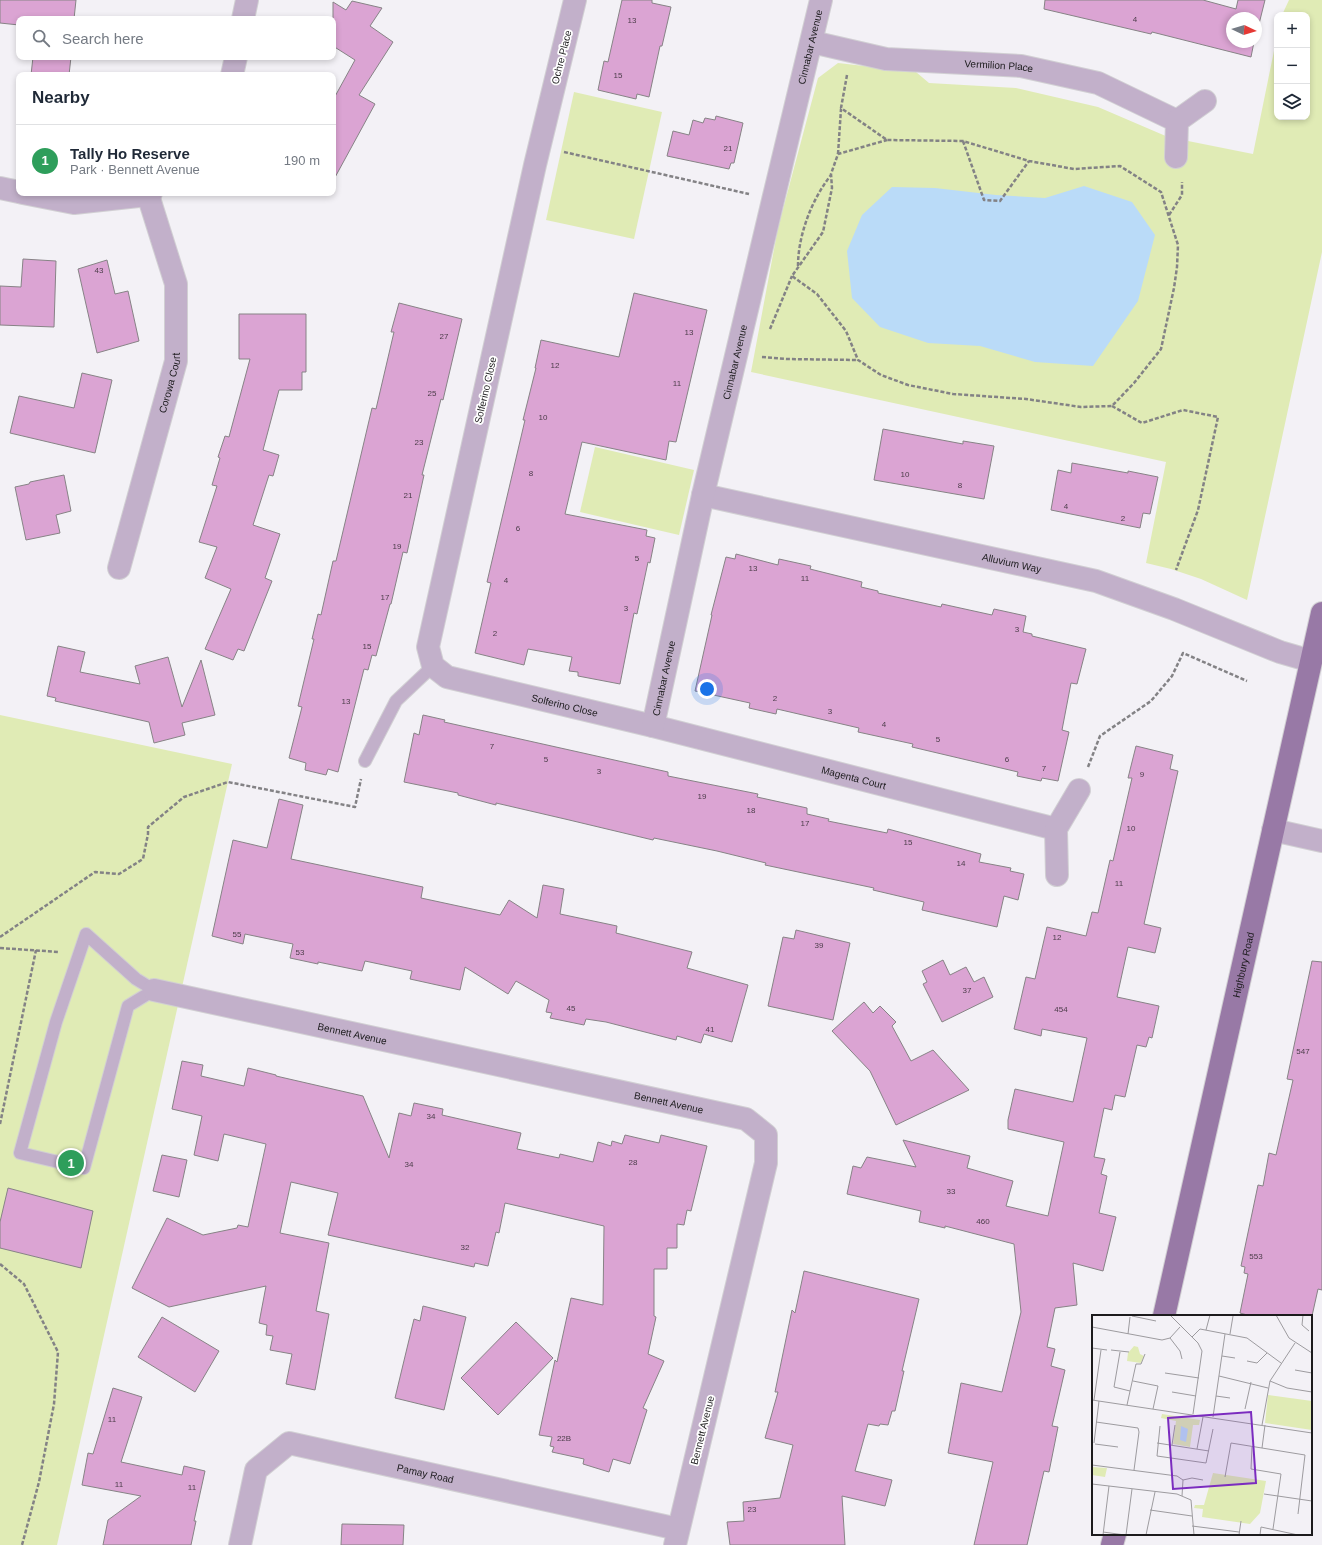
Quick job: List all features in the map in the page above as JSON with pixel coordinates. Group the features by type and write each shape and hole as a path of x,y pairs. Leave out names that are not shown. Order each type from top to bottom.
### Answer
{"main road":[{"name":"Highbury Road","path":"1164,1315 1322,613"},
{"path":"1112,1545 1114,1535"}],"street":[{"path":"244,16 247,0"},
{"name":"Ochre Place","path":"547,113 575,0"},
{"name":"Cinnabar Avenue","path":"653,726 703,496 821,0"},
{"name":"Vermilion Place","path":"812,42 886,59 1021,66 1098,82 1177,121"},
{"path":"233,72 235,60"},
{"path":"1176,157 1177,121 1205,101"},
{"name":"Solferino Close","path":"547,113 428,647 434,666 447,677 653,726"},
{"path":"0,188 16,191"},
{"path":"38,196 74,203 133,196"},
{"name":"Corowa Court","path":"119,568 176,361 176,284 151,196"},
{"name":"Alluvium Way","path":"703,496 1096,581 1174,609 1280,652 1311,661"},
{"name":"Magenta Court","path":"653,726 1056,829"},
{"path":"1057,875 1056,829 1079,790"},
{"path":"1273,830 1322,841"},
{"name":"Bennett Avenue","path":"154,990 746,1119 766,1135 766,1163 676,1537"},
{"name":"Pamay Road","path":"240,1545 256,1470 289,1443 676,1537"}],"lane":[{"path":"365,761 396,701 434,666"},
{"path":"86,934 136,979 154,990 128,1006 84,1168 20,1153 56,1022 86,934"}],"path":[{"path":"798,267 798,253 807,221 816,198 831,174 838,154 841,108 852,51"},
{"path":"841,108 887,140"},
{"path":"838,154 887,140 963,141 1029,161 1074,169 1120,166 1161,192 1178,245 1174,288 1161,349 1134,383 1112,406"},
{"path":"963,141 984,200 1000,201 1029,161"},
{"path":"561,151 773,200"},
{"path":"1169,216 1182,195 1182,172 1176,157"},
{"path":"831,174 832,188 823,232 792,276 818,294 846,331 858,360"},
{"path":"762,357 858,360 881,375 908,385 953,394 1026,398 1081,407 1112,406 1142,423 1183,410 1218,417 1198,510 1176,570"},
{"path":"1079,790 1100,736 1151,701 1172,676 1183,652 1247,681"},
{"path":"0,937 95,872 119,874 143,859 148,826 184,796 228,782 355,807 365,761"},
{"path":"0,948 79,954"},
{"path":"0,1124 36,950"},
{"path":"0,1264 24,1284 58,1352 54,1404 39,1482 22,1545"}],"green space":[{"path":"1289,0 1322,0 1322,252 1247,600 1201,579 1171,569 1146,563 1166,462 751,372 778,228 818,78 838,63 916,72 929,83 1016,88 1098,107 1168,137 1253,154 1274,51 1274,120 1310,120 1310,12 1283,12"},
{"path":"574,92 662,112 634,239 546,220"},
{"path":"595,447 694,470 679,535 580,512"},
{"path":"0,715 232,764 57,1545 0,1545"}],"water":[{"path":"1084,186 1132,202 1155,235 1138,301 1093,366 1035,362 980,346 928,343 880,327 852,298 847,251 862,215 892,187 935,188 996,195 1045,198"}],"building":[{"path":"0,0 76,0 74,16 16,16 16,25 0,23"},
{"path":"622,0 652,0 652,3 671,7 662,46 660,46 649,97 637,94 636,99 598,90 604,61 608,62"},
{"path":"1045,0 1203,0 1236,9 1238,0 1265,0 1262,12 1226,12 1226,48 1253,48 1251,57 1152,32 1151,34 1044,9"},
{"path":"352,1 382,8 370,26 393,42 359,95 375,104 336,176 336,95 355,60 336,48 336,16 333,16 333,2 346,10"},
{"path":"33,60 71,60 69,72 31,72"},
{"path":"716,116 743,123 734,163 731,163 729,169 667,156 673,131 689,135 693,120 703,123 705,118 715,120"},
{"path":"23,259 56,261 54,327 0,325 0,286 21,287"},
{"path":"107,260 115,294 128,291 139,341 97,353 78,269"},
{"path":"634,293 707,310 676,442 669,441 666,460 582,442 565,514 647,530 646,536 655,538 650,563 648,562 637,614 634,613 620,684 578,676 578,672 569,671 572,657 528,649 524,665 475,653 491,583 487,582 525,420 523,420 536,368 541,340 619,357"},
{"path":"399,303 462,319 443,400 441,399 422,475 424,475 407,553 403,552 391,604 376,656 372,655 368,670 364,669 338,772 328,769 326,775 305,770 306,763 289,758 302,707 298,706 314,639 312,639 318,614 321,615 333,561 336,561 372,408 376,409 394,332 391,332"},
{"path":"239,314 306,314 306,372 302,372 302,390 279,390 263,450 279,455 273,476 269,475 253,525 280,534 265,578 272,581 244,651 238,649 233,660 205,649 231,589 205,578 217,547 199,542 217,486 212,485 220,458 218,457 225,436 229,437 250,359 239,359"},
{"path":"82,373 112,380 95,453 10,433 19,396 74,408"},
{"path":"883,429 963,444 963,441 994,446 984,499 874,480"},
{"path":"1072,463 1158,477 1150,514 1143,513 1140,528 1051,510 1058,470 1071,473"},
{"path":"64,475 71,511 56,515 60,533 26,540 15,487 29,484 30,482"},
{"path":"736,554 778,565 779,559 811,566 810,569 862,582 861,587 878,591 878,593 941,607 942,604 992,615 994,609 1026,616 1023,632 1032,634 1032,636 1086,649 1077,684 1071,683 1062,730 1069,732 1058,781 1042,778 1041,781 1017,776 1018,772 912,747 913,744 858,732 859,728 777,709 776,714 749,708 750,703 695,691 711,615 726,557 735,559"},
{"path":"58,646 85,652 80,672 140,684 135,666 168,657 182,707 201,660 215,715 182,723 185,735 154,743 149,722 55,701 56,698 47,696"},
{"path":"423,715 445,720 444,722 668,772 668,776 758,794 757,797 807,808 807,814 829,819 828,821 887,833 888,829 981,854 979,862 1011,868 1010,871 1024,874 1018,900 1004,896 997,927 922,910 924,902 873,890 874,888 765,865 766,863 717,851 654,838 653,840 496,803 496,805 458,795 458,793 404,782 414,733 419,735"},
{"path":"1136,746 1173,755 1170,769 1178,771 1144,924 1161,928 1155,953 1128,947 1117,997 1159,1006 1152,1038 1149,1037 1146,1047 1137,1045 1125,1097 1115,1095 1112,1110 1104,1108 1094,1157 1105,1159 1101,1174 1107,1176 1099,1213 1116,1217 1103,1271 1073,1263 1077,1305 1055,1308 1047,1347 1055,1349 1051,1366 1065,1370 1052,1426 1058,1427 1049,1472 1044,1471 1027,1545 974,1545 993,1462 948,1453 961,1383 1002,1392 1021,1312 1014,1244 945,1226 945,1228 919,1222 921,1211 847,1194 853,1166 861,1168 867,1157 916,1167 903,1140 970,1156 967,1168 1013,1181 1006,1206 1048,1216 1064,1142 1008,1129 1008,1120 1015,1089 1073,1102 1087,1038 1042,1029 1041,1036 1014,1029 1026,977 1035,979 1047,927 1086,936 1092,912 1098,913 1110,860 1113,861 1132,778 1128,778"},
{"path":"279,799 303,805 291,859 423,887 421,898 500,915 509,900 537,918 543,885 564,889 560,914 617,926 616,933 692,952 687,968 748,985 732,1042 704,1034 701,1043 677,1036 676,1040 606,1022 586,1019 584,1025 550,1018 552,1013 546,1012 549,1000 516,981 508,994 465,967 460,990 410,979 412,971 365,961 362,971 290,958 293,944 245,934 243,944 212,936 233,840 267,848"},
{"path":"796,930 850,943 833,1020 768,1006 783,937 794,939"},
{"path":"943,960 950,975 966,967 974,982 984,977 993,997 942,1022 923,984 927,982 922,971"},
{"path":"1312,961 1322,962 1322,1290 1318,1289 1312,1316 1247,1315 1240,1313 1248,1274 1244,1273 1245,1267 1241,1266 1258,1185 1263,1186 1269,1153 1276,1155 1293,1080 1287,1079"},
{"path":"864,1002 873,1013 880,1006 896,1022 892,1026 911,1061 933,1050 969,1090 896,1125 870,1071 832,1031"},
{"path":"182,1061 203,1065 201,1076 244,1086 248,1068 363,1096 389,1158 399,1113 411,1116 414,1103 443,1109 442,1115 521,1133 517,1149 559,1158 560,1154 593,1162 598,1142 611,1146 612,1141 622,1144 625,1135 659,1143 661,1135 707,1146 691,1211 687,1210 684,1225 677,1224 677,1248 667,1248 667,1269 654,1269 654,1316 656,1317 648,1354 664,1361 643,1408 647,1410 630,1464 613,1459 609,1472 583,1464 584,1459 552,1452 554,1447 550,1446 552,1437 539,1435 555,1360 557,1362 571,1298 603,1305 604,1226 505,1203 499,1233 496,1232 488,1266 475,1263 474,1267 328,1235 338,1193 291,1182 280,1233 329,1243 316,1311 329,1314 315,1390 286,1384 292,1354 270,1350 273,1336 266,1335 267,1325 259,1323 266,1286 169,1307 132,1288 167,1218 203,1235 237,1228 238,1225 248,1227 266,1144 224,1134 218,1161 194,1155 202,1116 172,1109"},
{"path":"162,1155 187,1160 179,1197 153,1191"},
{"path":"8,1188 93,1211 81,1268 0,1248 0,1222"},
{"path":"804,1271 919,1299 902,1371 904,1371 895,1411 892,1411 888,1425 880,1424 879,1426 868,1424 855,1471 892,1480 885,1506 842,1496 845,1545 730,1545 727,1522 744,1521 743,1502 780,1498 793,1445 765,1438 778,1392 775,1392 792,1310 795,1313"},
{"path":"423,1306 466,1317 444,1410 395,1398 414,1319 420,1321"},
{"path":"162,1317 219,1351 195,1392 138,1357"},
{"path":"516,1322 553,1358 498,1415 461,1378"},
{"path":"113,1388 142,1397 121,1462 182,1475 184,1466 205,1471 194,1521 196,1521 191,1545 103,1545 108,1520 141,1496 82,1485 88,1453 93,1454"},
{"path":"342,1524 404,1525 403,1545 341,1545"}],"place":[{"name":"Tally Ho Reserve","path":"71,1163"}]}
